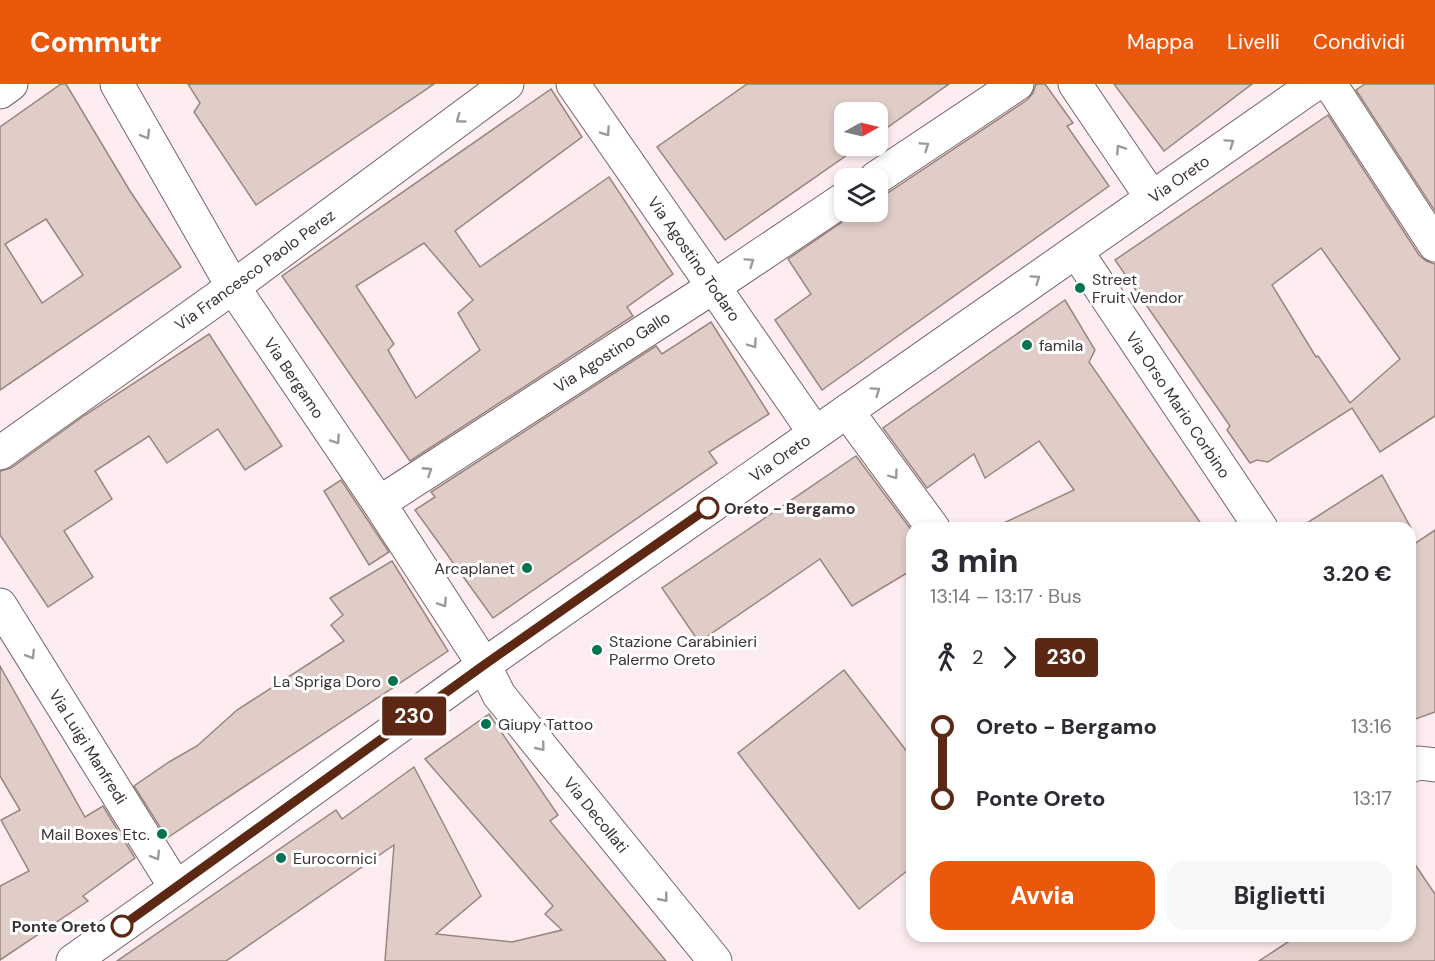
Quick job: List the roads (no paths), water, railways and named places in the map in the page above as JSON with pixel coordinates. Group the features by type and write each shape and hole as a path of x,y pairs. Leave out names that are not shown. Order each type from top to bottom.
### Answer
{"street":[{"path":"0,92 11,84"},
{"name":"Via Bergamo","path":"117,84 233,287 379,502 484,665"},
{"name":"Via Francesco Paolo Perez","path":"0,453 233,287 507,84"},
{"name":"Via Agostino Todaro","path":"573,84 815,434"},
{"path":"888,170 1017,84"},
{"path":"1076,84 1152,198"},
{"name":"Via Oreto","path":"73,961 484,665 1315,84"},
{"path":"1330,84 1435,245"},
{"name":"Via Agostino Gallo","path":"379,502 834,207"},
{"name":"Via Orso Mario Corbino","path":"1076,251 1257,522"},
{"path":"848,411 929,522"},
{"name":"Via Luigi Manfredi","path":"0,605 176,888"},
{"name":"Via Decollati","path":"484,665 499,695 715,961"}],"place":[{"name":"Street Fruit Vendor","path":"1080,288"},
{"name":"famila","path":"1027,345"},
{"name":"Oreto - Bergamo","path":"708,508"},
{"name":"Arcaplanet","path":"527,568"},
{"name":"Stazione Carabinieri Palermo Oreto","path":"597,650"},
{"name":"La Spriga Doro","path":"393,681"},
{"name":"Giupy Tattoo","path":"486,724"},
{"name":"Mail Boxes Etc.","path":"162,834"},
{"name":"Eurocornici","path":"281,858"},
{"name":"Ponte Oreto","path":"122,926"}]}
